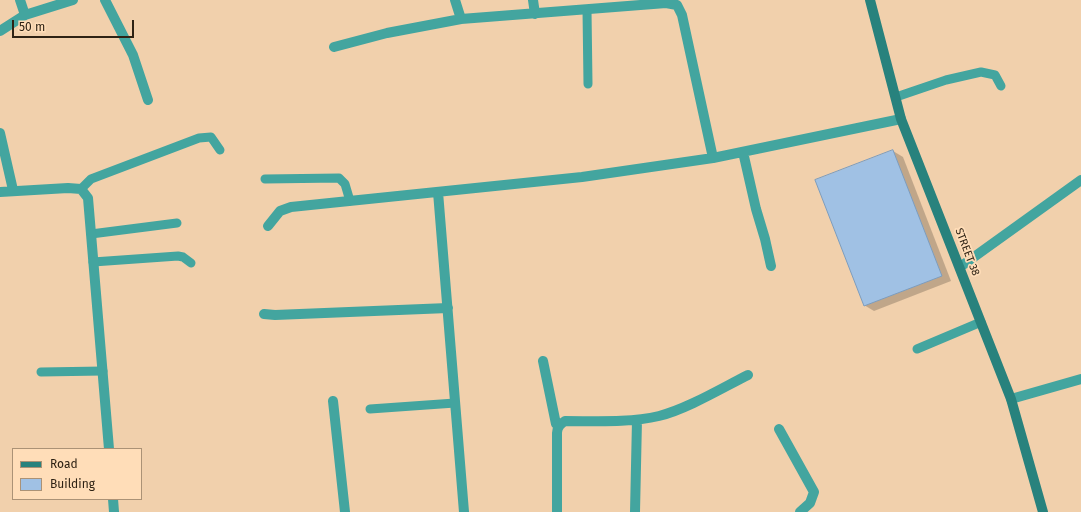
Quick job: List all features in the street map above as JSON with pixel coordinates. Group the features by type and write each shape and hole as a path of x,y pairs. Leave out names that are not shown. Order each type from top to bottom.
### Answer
{"street":[{"path":"20,0 24,14"},
{"path":"0,31 24,14 73,0"},
{"path":"105,0 133,55 148,100"},
{"path":"455,0 461,20"},
{"path":"532,0 535,14"},
{"name":"STREET 38","path":"870,0 901,119 1011,399 1043,512"},
{"path":"334,47 387,33 461,20 666,3 677,5 682,15 713,158"},
{"path":"268,226 278,214 291,207 582,177 713,158 901,119"},
{"path":"0,133 13,190"},
{"path":"743,152 756,209 766,239 771,266"},
{"path":"960,267 1081,180"},
{"path":"0,192 13,190 81,189 88,198 109,448"},
{"path":"438,192 464,512"},
{"path":"264,314 275,315 448,308"},
{"path":"543,361 556,424 560,425"},
{"path":"557,512 556,433 557,428 565,421 637,420 661,415 683,407 748,375"},
{"path":"1011,399 1081,378"},
{"path":"333,401 345,512"},
{"path":"635,512 637,420"},
{"path":"779,429 814,492 810,503 800,512"},
{"path":"113,500 114,512"}],"lane":[{"path":"587,10 588,84"},
{"path":"896,98 946,80 981,72 995,75 1002,86"},
{"path":"81,189 91,179 199,138 211,137 220,150"},
{"path":"265,179 339,178 345,184 350,201"},
{"path":"91,234 177,223"},
{"path":"94,262 178,256 183,257 191,263"},
{"path":"918,349 981,322"},
{"path":"41,372 103,371"},
{"path":"370,409 455,402"}],"building":[{"path":"893,150 942,276 864,306 815,180"}]}
